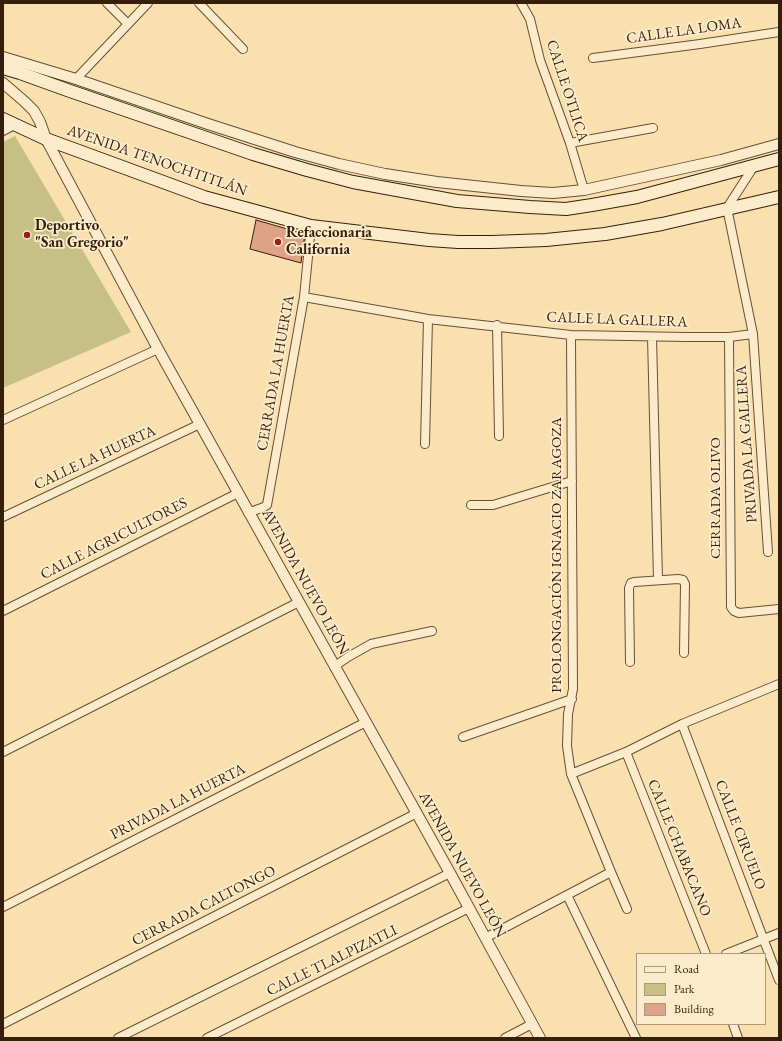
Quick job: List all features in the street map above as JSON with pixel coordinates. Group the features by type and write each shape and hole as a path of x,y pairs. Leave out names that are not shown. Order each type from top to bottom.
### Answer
{"main road":[{"path":"3,68 253,154 287,164 353,182 457,201 566,209 637,197 779,159"},
{"name":"AVENIDA TENOCHTITLÁN","path":"3,119 46,139 204,197 311,226 421,239 458,242 546,240 605,234 662,224 779,197"}],"street":[{"path":"107,3 128,24"},
{"path":"76,79 148,3"},
{"path":"199,3 244,49"},
{"name":"CALLE OTLICA","path":"521,3 530,19 540,60 570,143 584,190"},
{"name":"CALLE LA LOMA","path":"593,58 779,32"},
{"path":"3,57 76,79 295,152 339,164 385,174 430,181 552,193 584,190 721,160 779,144"},
{"name":"AVENIDA NUEVO LEÓN","path":"3,83 34,111 46,139 158,349 248,513 417,813 540,1038"},
{"path":"3,131 14,125"},
{"path":"570,143 653,128"},
{"path":"753,334 727,208 754,166"},
{"name":"CERRADA LA HUERTA","path":"248,513 267,505 304,298 311,226"},
{"name":"CALLE LA GALLERA","path":"304,298 428,319 497,325 571,334 652,337 729,337 753,334"},
{"path":"425,444 428,319"},
{"path":"497,325 499,436"},
{"name":"PROLONGACIÓN IGNACIO ZARAGOZA","path":"571,334 573,689 568,714 567,746 570,774 611,872"},
{"name":"PRIVADA LA GALLERA","path":"753,334 768,552"},
{"path":"652,337 658,580"},
{"name":"CERRADA OLIVO","path":"729,337 731,607 734,611 739,613 779,609"},
{"path":"3,420 158,349"},
{"name":"CALLE LA HUERTA","path":"3,517 200,424"},
{"path":"471,506 493,505 572,481"},
{"name":"CALLE AGRICULTORES","path":"3,611 238,493"},
{"path":"630,662 629,588 631,583 634,582 678,579 683,580 685,584 684,653"},
{"path":"3,752 299,602"},
{"path":"335,666 371,644 432,631"},
{"path":"570,774 626,752 682,724 779,684"},
{"path":"463,737 572,699"},
{"name":"PRIVADA LA HUERTA","path":"3,907 366,722"},
{"name":"CALLE CIRUELO","path":"682,724 779,980"},
{"name":"CALLE CHABACANO","path":"626,752 706,953"},
{"name":"CERRADA CALTONGO","path":"3,1024 417,813"},
{"path":"485,938 611,872 627,909"},
{"path":"118,1038 450,873"},
{"path":"567,895 636,1038"},
{"name":"CALLE TLALPIZATLI","path":"207,1038 469,908"},
{"path":"729,953 779,933"},
{"path":"505,1038 532,1024"},
{"path":"733,1025 738,1038"}],"green space":[{"path":"15,136 131,332 3,388 3,142"}],"building":[{"name":"Refaccionaria California","path":"256,220 305,234 301,263 250,249"}],"place":[{"name":"Deportivo \"San Gregorio\"","path":"27,235"},
{"name":"Refaccionaria California","path":"278,242"}]}
